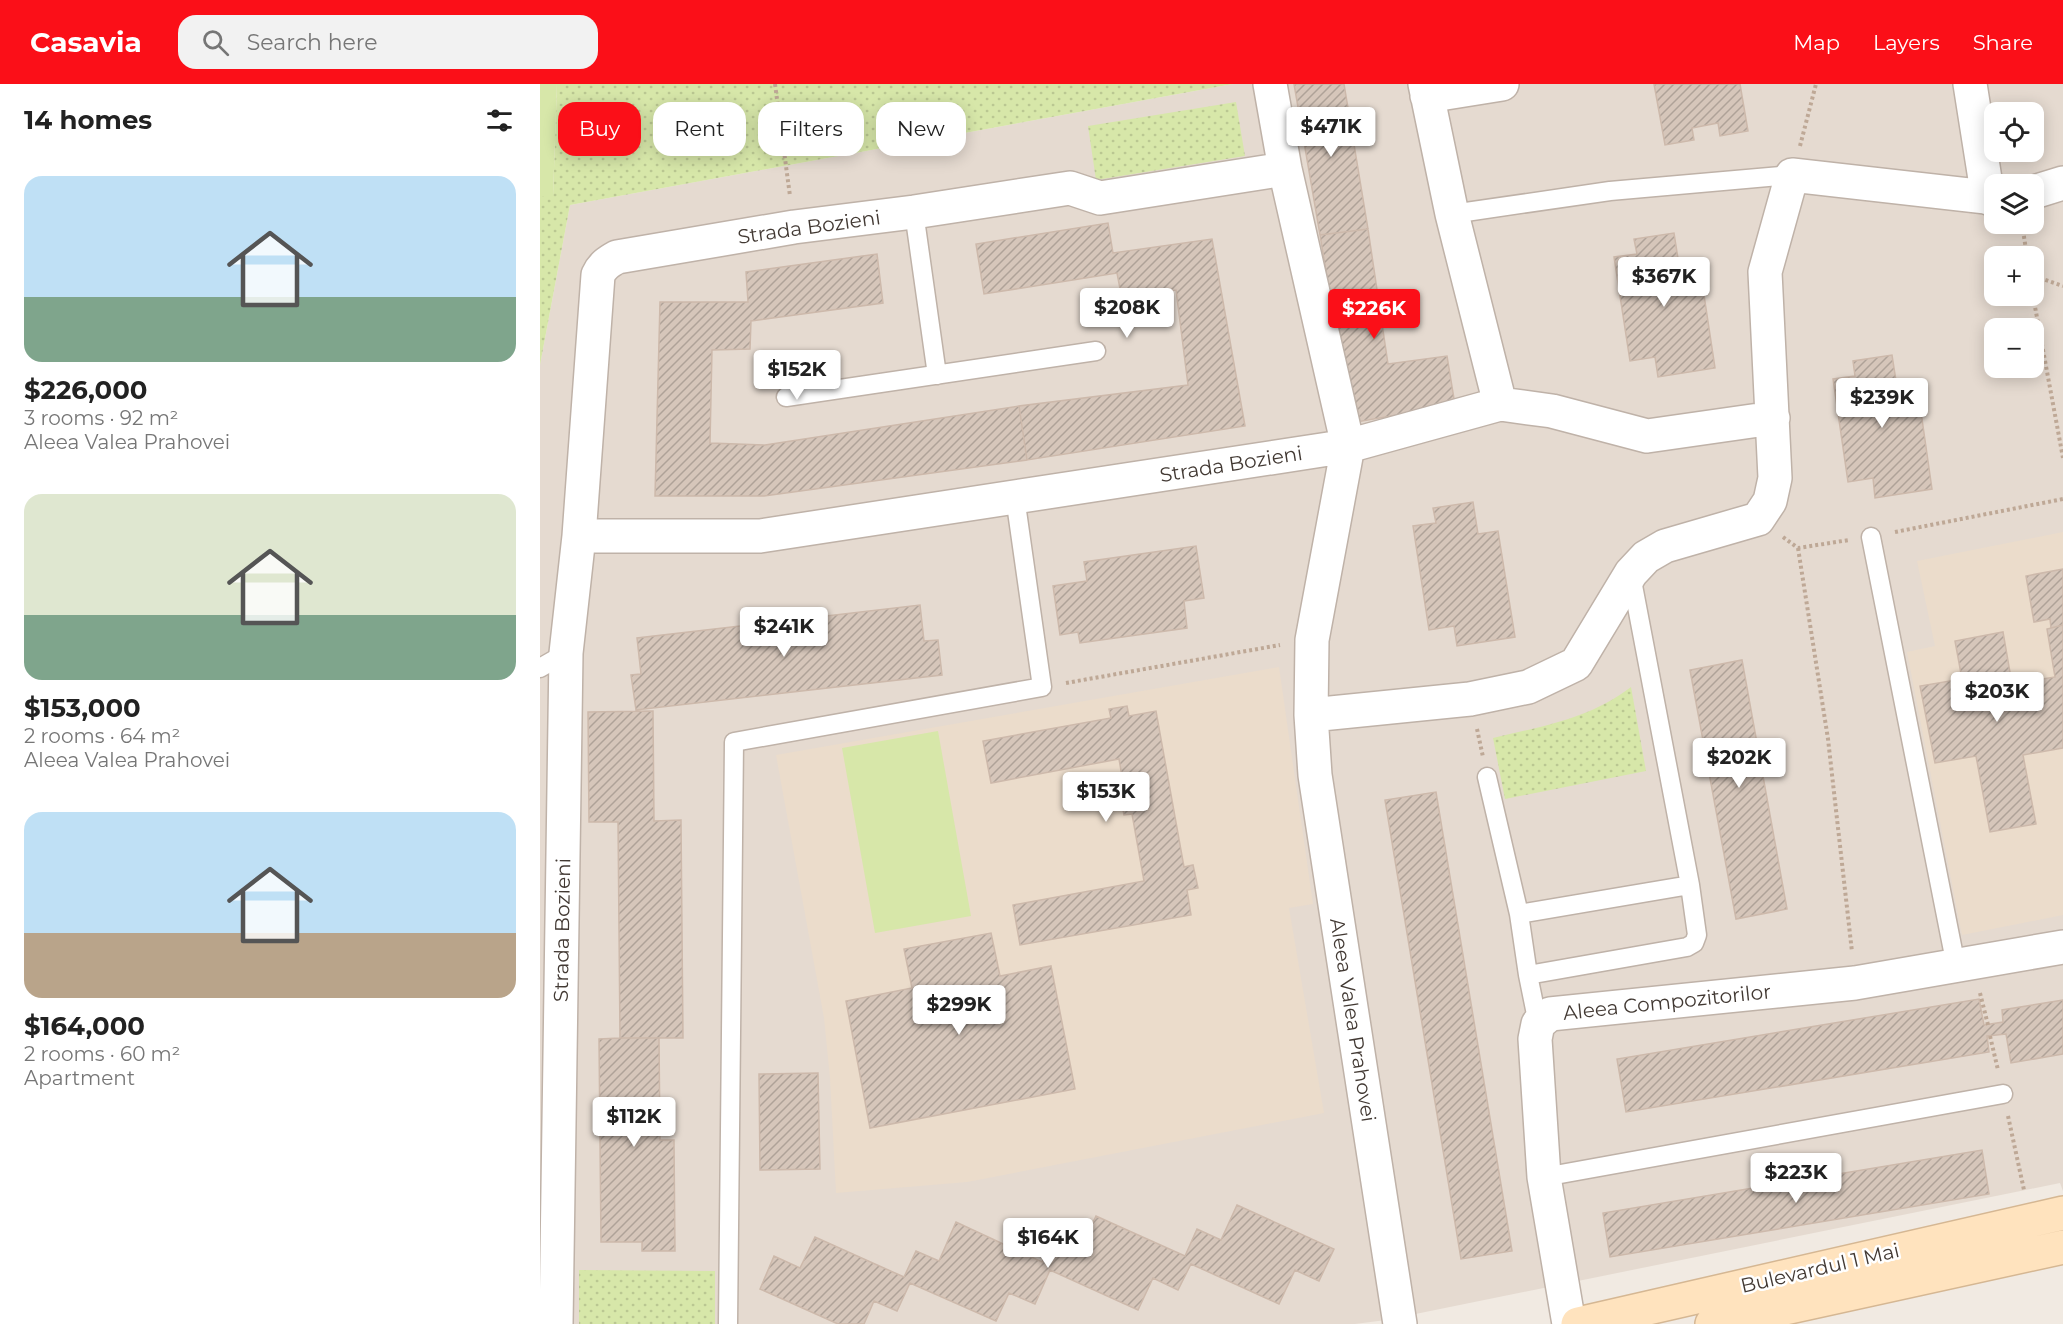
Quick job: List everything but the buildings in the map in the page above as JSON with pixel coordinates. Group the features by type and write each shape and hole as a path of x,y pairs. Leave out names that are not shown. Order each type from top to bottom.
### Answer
{"main road":[{"name":"Bulevardul 1 Mai","path":"1578,1324 2063,1214"},
{"name":"Bulevardul 1 Mai","path":"1712,1324 2063,1247"}],"street":[{"name":"Aleea Valea Prahovei","path":"1270,84 1285,169 1348,446 1312,640 1311,715 1315,775 1400,1324"},
{"path":"1500,404 1452,214 1426,90 1502,84"},
{"path":"1970,84 1987,174"},
{"name":"Strada Bozieni","path":"556,1324 553,661 579,536 598,276 608,262 628,254 794,227 914,212 1070,188 1100,198 1285,169"},
{"path":"1311,715 1470,699 1528,687 1576,664 1630,573 1646,557 1665,546 1758,519 1770,501 1775,477 1765,272 1792,176 1984,197"},
{"path":"2044,189 2063,183"},
{"path":"1348,446 1500,404 1552,411 1647,436 1773,418"},
{"name":"Strada Bozieni","path":"579,536 760,536 1348,446"},
{"name":"Aleea Compozitorilor","path":"1569,1324 1544,1177 1535,1040 1538,1024 1550,1014 1855,983 2063,947"}],"lane":[{"path":"1452,214 1610,191 1792,176"},
{"path":"914,212 937,375"},
{"path":"786,397 1096,351"},
{"path":"728,1324 734,742 1042,687 1015,497"},
{"path":"1870,537 1956,966"},
{"path":"1528,975 1687,947 1694,943 1697,935 1690,885 1630,573"},
{"path":"1487,777 1519,914 1538,1024"},
{"path":"1519,914 1690,885"},
{"path":"1544,1177 2003,1094"},
{"path":"1756,1283 1812,1303 1850,1262"}],"path":[{"path":"775,84 794,227"},
{"path":"1792,176 1816,84"},
{"path":"2044,279 2063,286"},
{"path":"2035,306 2063,458"},
{"path":"1758,519 1798,548 1870,537 2063,499"},
{"path":"1798,548 1828,739 1855,983"},
{"path":"1042,687 1312,640"},
{"path":"1470,699 1487,777"}],"shaded area":[{"path":"1233,84 2063,84 2063,1191 2060,1183 1386,1320 1355,1324 540,1324 540,365 570,205 838,156 864,156 864,151 876,149 876,156 966,156 966,133"},
{"path":"2063,532 2063,915 1962,935 1907,652 1935,646 1917,561"},
{"path":"1279,667 1313,904 1289,908 1324,1113 967,1182 836,1193 830,1078 824,1018 776,755"}],"green space":[{"path":"540,84 557,84 553,196 540,196"},
{"path":"557,84 1233,84 966,133 966,102 876,102 876,149 864,151 864,102 758,102 758,156 838,156 570,205 540,365 540,196 553,196"},
{"path":"1236,102 1245,156 1096,180 1088,126"},
{"path":"1631,687 1646,771 1505,799 1493,738 1582,714 1599,707"},
{"path":"938,731 971,916 875,933 842,748"},
{"path":"579,1270 715,1271 715,1324 579,1324"}]}
